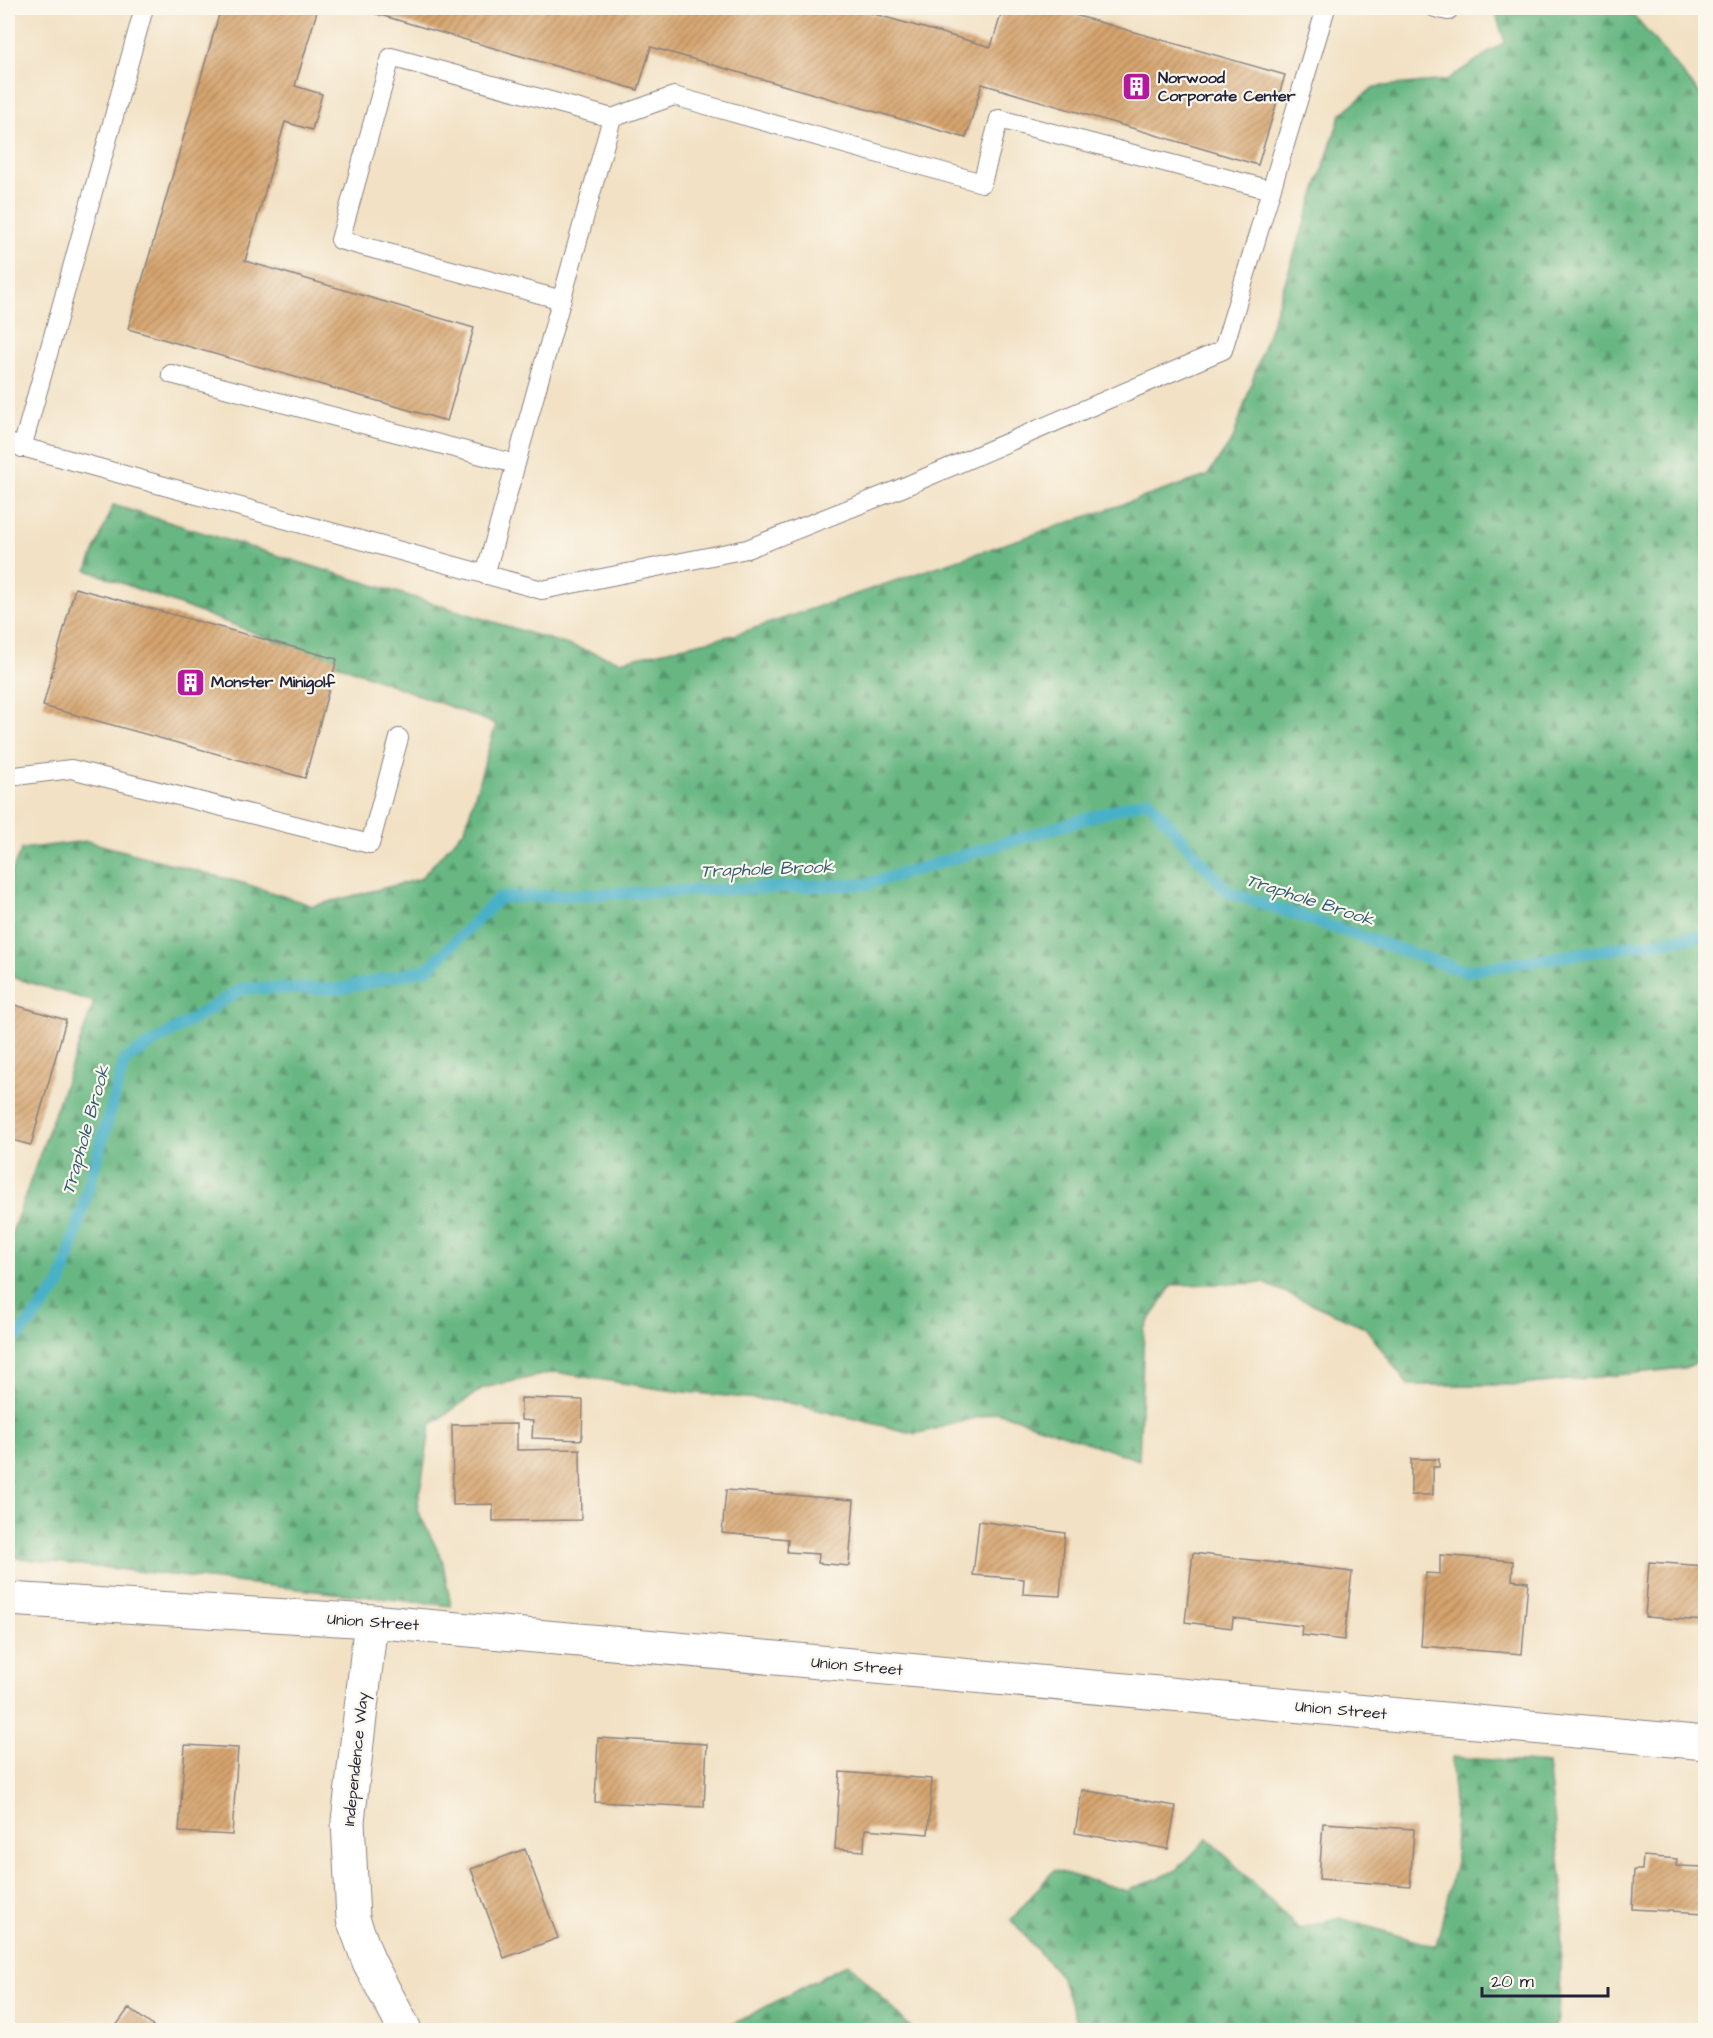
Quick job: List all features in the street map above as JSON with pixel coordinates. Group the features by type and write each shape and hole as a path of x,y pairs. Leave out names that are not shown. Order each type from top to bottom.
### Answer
{"main road":[{"name":"Union Street","path":"8,1599 371,1621 1706,1743"},
{"name":"Independence Way","path":"371,1621 348,1821 353,1920 369,1962 405,2031"}],"lane":[{"path":"144,8 15,445 542,590 747,549 899,489 1223,350 1326,8"},
{"path":"562,300 340,240 391,57 612,118 674,96 982,183 999,119 1271,190"},
{"path":"485,575 612,118"},
{"path":"171,374 516,464"},
{"path":"8,777 70,769 370,844 399,738"}],"green space":[{"path":"1494,8 1627,8 1705,100 1705,1360 1684,1368 1521,1385 1408,1385 1365,1327 1264,1283 1172,1285 1144,1329 1139,1460 997,1412 916,1434 786,1402 666,1390 555,1372 483,1388 431,1425 417,1509 442,1559 451,1606 8,1557 8,1244 94,1002 8,976 8,879 22,849 87,841 246,884 313,906 420,879 465,829 496,724 87,570 113,505 620,661 734,635 1207,476 1233,439 1341,114 1374,87 1447,80 1505,42"},
{"path":"1452,1757 1548,1764 1563,1894 1558,2020 1553,2030 1080,2030 1061,1977 1011,1920 1054,1870 1127,1891 1177,1870 1208,1838 1299,1929 1340,1918 1436,1947 1456,1861"},
{"path":"849,1963 913,2030 722,2030"}],"building":[{"path":"221,8 318,8 295,86 322,94 312,130 285,122 245,261 474,328 447,421 128,329"},
{"name":"Norwood Corporate Center","path":"356,8 853,8 991,47 1003,8 1050,8 1285,75 1258,165 982,84 966,138 651,47 638,90"},
{"name":"Monster Minigolf","path":"75,588 337,659 305,778 43,706"},
{"path":"8,1003 66,1020 31,1145 8,1139"},
{"path":"521,1398 583,1400 582,1440 532,1438 533,1421 521,1420"},
{"path":"517,1424 517,1450 580,1449 581,1520 493,1521 493,1504 453,1505 452,1425"},
{"path":"1411,1459 1439,1459 1439,1467 1433,1467 1433,1495 1411,1495"},
{"path":"726,1490 854,1500 849,1566 818,1563 819,1554 787,1552 788,1539 722,1533"},
{"path":"979,1521 1065,1533 1060,1596 1023,1594 1024,1579 973,1575"},
{"path":"1193,1553 1352,1572 1344,1640 1301,1635 1302,1626 1233,1618 1232,1628 1185,1622"},
{"path":"1440,1555 1513,1561 1512,1580 1528,1582 1522,1654 1421,1646 1426,1573 1440,1574"},
{"path":"1649,1562 1706,1566 1706,1621 1645,1617"},
{"path":"598,1738 707,1744 704,1807 595,1802"},
{"path":"185,1745 238,1748 232,1835 179,1832"},
{"path":"840,1772 932,1779 928,1834 865,1829 864,1851 835,1849"},
{"path":"1082,1790 1176,1806 1168,1849 1075,1833"},
{"path":"1323,1823 1414,1829 1410,1886 1319,1879"},
{"path":"525,1849 558,1938 504,1958 471,1869"},
{"path":"1643,1856 1677,1859 1676,1866 1706,1867 1706,1913 1632,1909 1634,1870 1642,1870"},
{"path":"129,2008 158,2030 113,2030"}],"waterway":[{"name":"Traphole Brook","path":"8,1335 19,1336 61,1283 125,1060 244,988 340,989 428,969 499,898 868,884 1148,800 1228,892 1464,971 1706,935"}],"place":[{"name":"Norwood Corporate Center","path":"1137,87"},
{"name":"Monster Minigolf","path":"190,682"}]}
